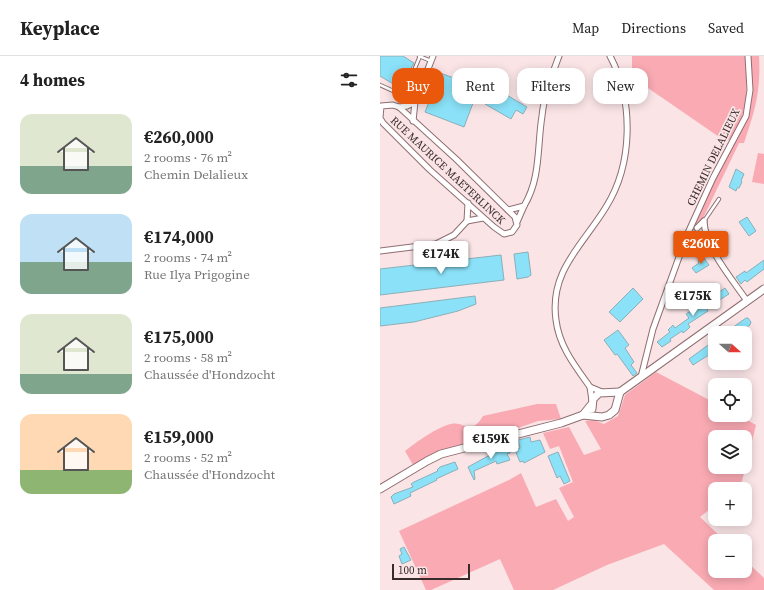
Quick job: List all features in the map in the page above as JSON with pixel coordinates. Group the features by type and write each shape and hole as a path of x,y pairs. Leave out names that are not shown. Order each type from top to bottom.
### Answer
{"main road":[{"path":"583,415 592,403 595,395 620,392 764,289"},
{"path":"380,489 441,454 538,430 583,415 598,415 602,417 609,415 615,410 620,392"},
{"path":"605,393 614,398 616,404"},
{"path":"592,403 592,410 598,415"}],"street":[{"path":"517,222 533,189 537,174 542,114 551,78 559,56"},
{"path":"592,403 590,387 568,355 559,336 556,319 555,298 564,267 606,206 619,179 626,153 627,123 624,97 619,76 610,56"},
{"name":"CHEMIN DELALIEUX","path":"641,377 653,329 687,235 713,178 746,116 750,90 748,56"},
{"path":"428,68 432,58"},
{"path":"398,107 408,104"},
{"path":"413,121 415,104"},
{"name":"RUE MAURICE MAETERLINCK","path":"380,105 393,105 398,107 456,159 516,217 516,228 512,232 504,234 483,218 430,170 383,123 380,118 380,105"},
{"path":"468,203 468,221"},
{"path":"508,210 524,206"},
{"path":"380,251 436,244 454,236 468,221 483,218"},
{"path":"697,228 704,221"},
{"path":"704,221 704,231 711,247 747,301"},
{"path":"590,387 605,393"}],"lane":[{"path":"380,85 400,94 406,90 419,56 432,58"},
{"path":"704,221 718,199"}],"shaded area":[{"path":"632,56 745,56 746,99 741,118 731,139 725,141 648,88 648,68 632,68"},
{"path":"750,56 759,56 758,90 751,121 744,143 739,143 695,235 690,233 749,107"},
{"path":"758,153 764,154 764,184 752,182"},
{"path":"656,372 708,399 708,422 751,422 756,425 752,441 752,430 708,430 708,474 744,474 741,482 708,482 708,511 700,517 718,534 708,534 708,578 752,578 752,567 764,578 764,590 714,590 664,544 607,565 553,590 514,590 500,559 431,590 426,590 399,531 521,473 536,507 556,499 568,521 574,517 559,488 573,482 559,446 550,449 543,433 569,427 584,455 601,449 585,421 593,420 604,424 618,416 625,395"},
{"path":"537,404 556,404 561,419 538,421 492,437 443,450 413,465 405,451 427,435 446,425 460,424 471,427 474,426 483,416"}],"building":[{"path":"380,56 403,56 414,63 411,68 392,68 392,83 380,76"},
{"path":"444,74 452,77 452,104 473,104 464,127 425,112 428,104 444,104"},
{"path":"509,96 517,101 517,104 522,104 527,107 523,114 516,110 511,119 485,104 509,104"},
{"path":"736,169 744,174 741,181 742,182 736,191 729,187"},
{"path":"747,217 756,231 749,236 739,222"},
{"path":"528,252 531,275 517,279 514,254"},
{"path":"501,255 504,280 380,295 380,269"},
{"path":"703,257 709,265 696,273 692,268 699,263 698,261"},
{"path":"764,260 764,269 747,282 745,280 741,284 736,277 745,271 746,273"},
{"path":"633,288 643,299 620,322 609,312"},
{"path":"725,288 729,294 707,308 708,311 688,324 690,327 683,333 682,331 670,339 671,341 662,347 657,342 670,332 668,330 673,325 675,328 689,318 686,314 707,301 706,299"},
{"path":"475,296 476,304 458,311 414,322 380,326 380,308"},
{"path":"746,318 748,318 751,322 748,326 735,326"},
{"path":"618,330 629,345 625,348 634,362 631,365 637,373 633,376 617,354 615,355 604,340"},
{"path":"708,345 708,355 693,365 689,359"},
{"path":"530,437 531,442 540,440 545,452 524,463 523,461 520,462 515,450 520,448 518,440"},
{"path":"508,447 510,453 507,454 510,460 497,464 496,461 474,471 474,480 468,467 499,450 498,449"},
{"path":"558,452 570,481 564,484 560,476 557,478 548,456"},
{"path":"455,462 458,469 410,493 411,496 394,504 391,497 394,494 413,487 411,484 414,482 438,471 437,470 440,467"},
{"path":"404,547 411,560 402,564 399,556 402,554 400,549"}]}
